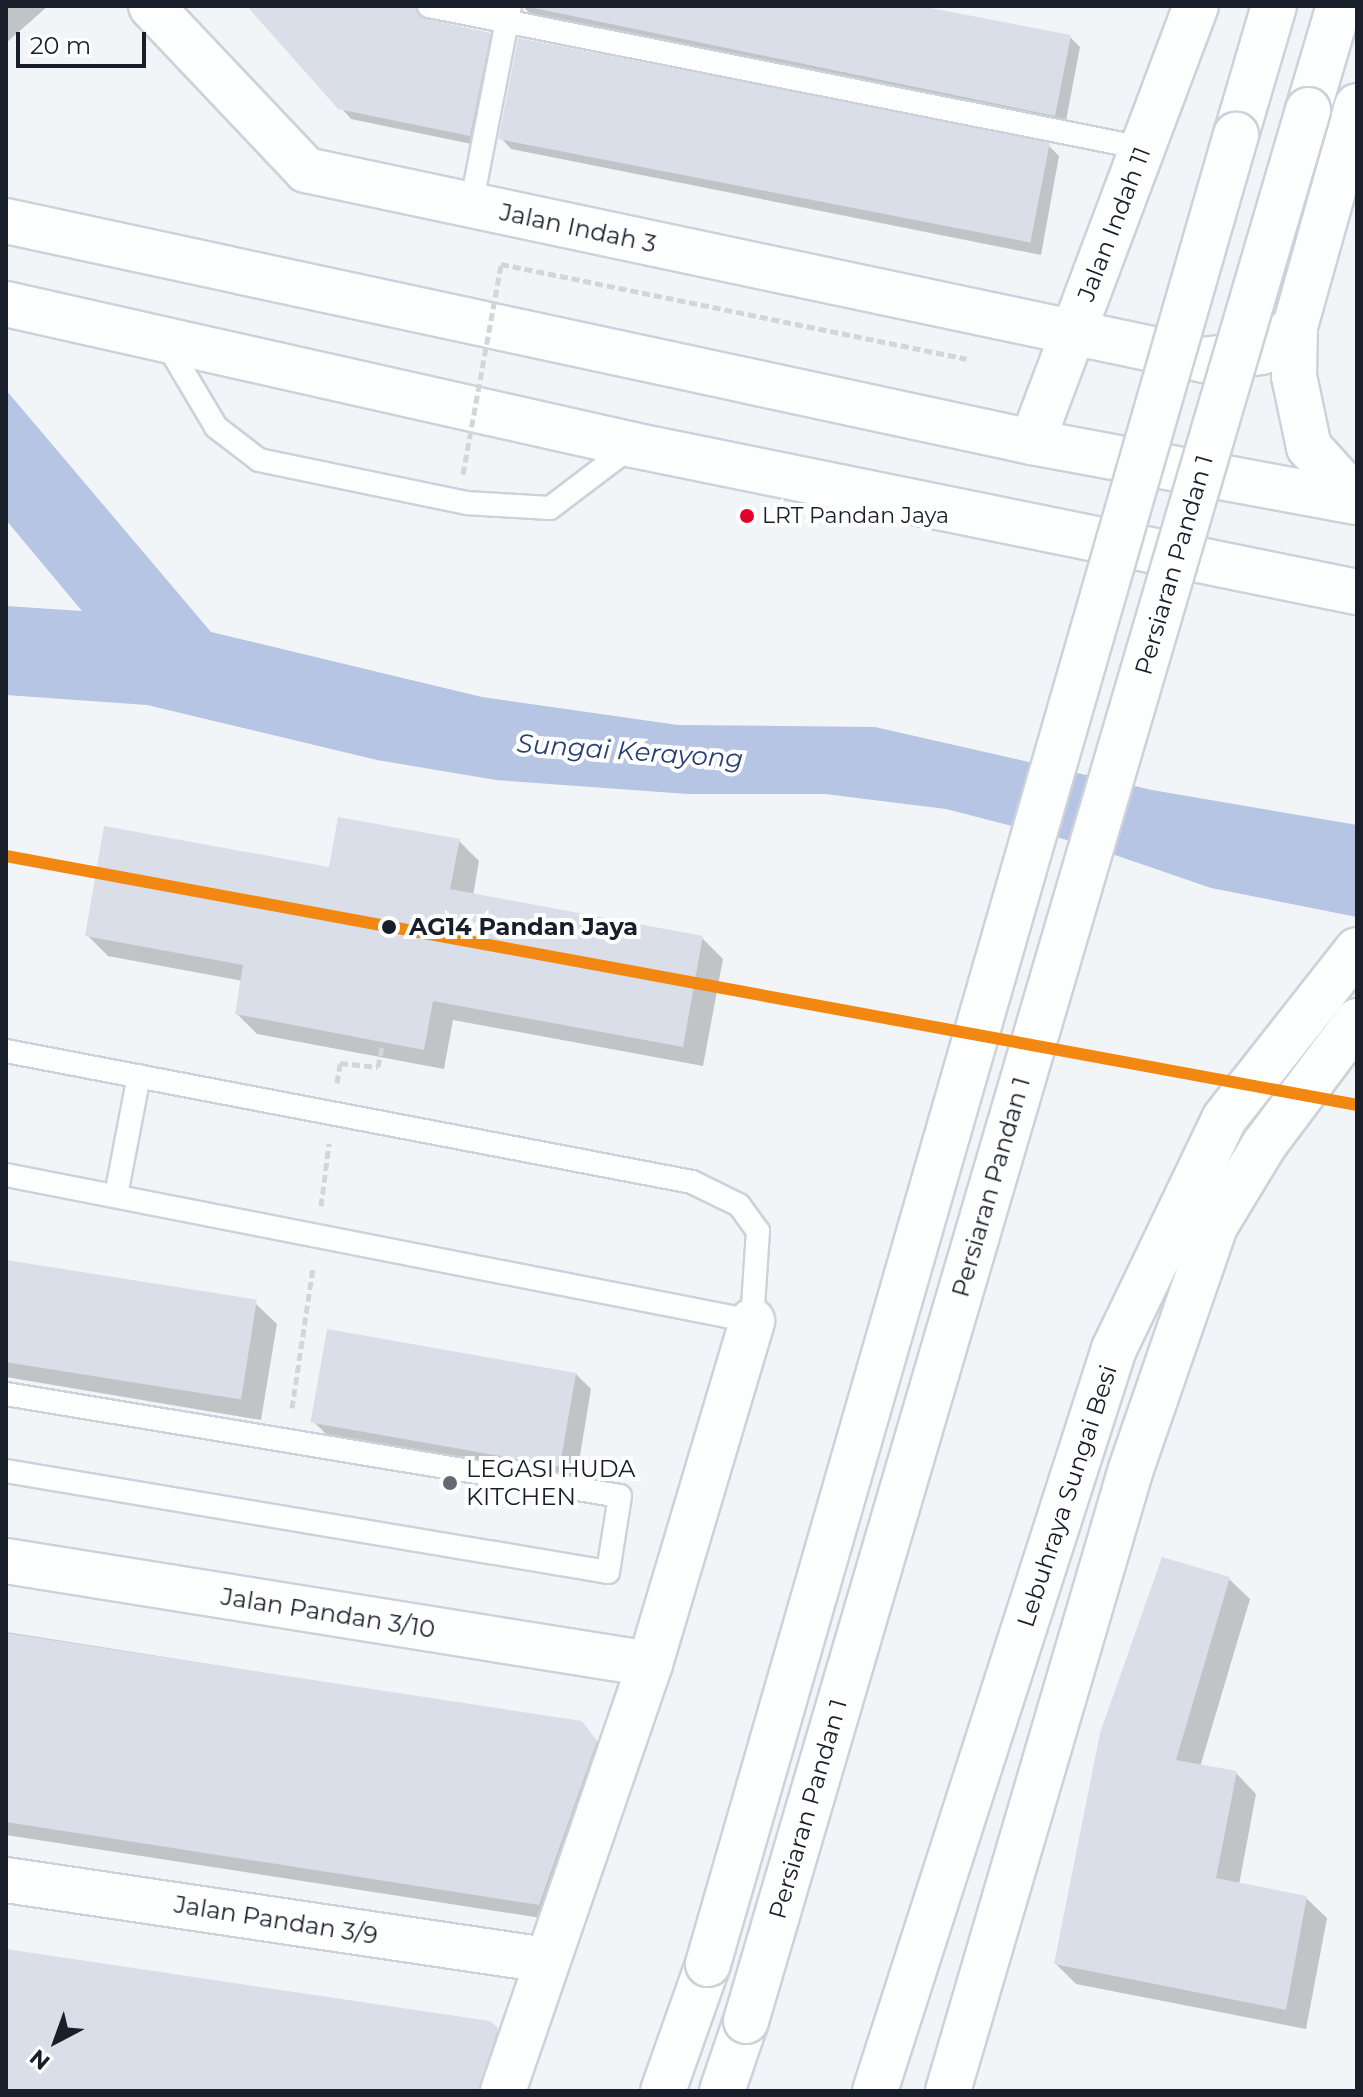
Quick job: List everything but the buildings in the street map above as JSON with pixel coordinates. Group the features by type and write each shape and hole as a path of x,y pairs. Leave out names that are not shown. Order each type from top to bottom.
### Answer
{"main road":[{"name":"Jalan Indah 3","path":"151,6 306,170 1204,360 1261,352 1295,327"},
{"name":"Jalan Indah 11","path":"1032,442 1196,6"},
{"path":"663,2091 708,1964 1274,6"},
{"name":"Persiaran Pandan 1","path":"722,2091 746,2021 1339,6"},
{"path":"1357,106 1295,327 1300,427 1321,465 1357,501"},
{"path":"6,221 1032,442 1357,501"},
{"path":"6,304 633,445 1357,592"},
{"name":"Lebuhraya Sungai Besi","path":"875,2091 1114,1349 1224,1119 1357,950"},
{"path":"948,2091 1131,1469 1215,1226 1264,1145 1357,1021"},
{"path":"503,2091 650,1664 752,1321"},
{"name":"Jalan Pandan 3/10","path":"6,1561 650,1664"},
{"name":"Jalan Pandan 3/9","path":"6,1880 546,1960"}],"lane":[{"path":"429,6 511,15 1143,148"},
{"path":"471,206 511,15"},
{"path":"163,338 216,427 259,460 466,503 550,508 633,445"},
{"path":"6,1051 692,1182 739,1205 758,1231 752,1321 6,1175"},
{"path":"116,1195 139,1076"},
{"path":"6,1394 620,1496 608,1572 6,1471"}],"path":[{"path":"463,474 501,264 980,362"}],"water":[{"name":"Sungai Kerayong","path":"6,390 211,632 482,697 678,725 875,727 1152,790 1357,825 1357,917 1211,888 1083,844 946,809 825,794 688,794 496,780 377,760 147,705 6,695 6,606 82,611 6,520"}],"transit line":[{"path":"6,856 1357,1105"}],"place":[{"name":"LRT Pandan Jaya","path":"747,516"},
{"name":"AG14 Pandan Jaya","path":"389,927"},
{"name":"LEGASI HUDA KITCHEN","path":"450,1483"}]}
